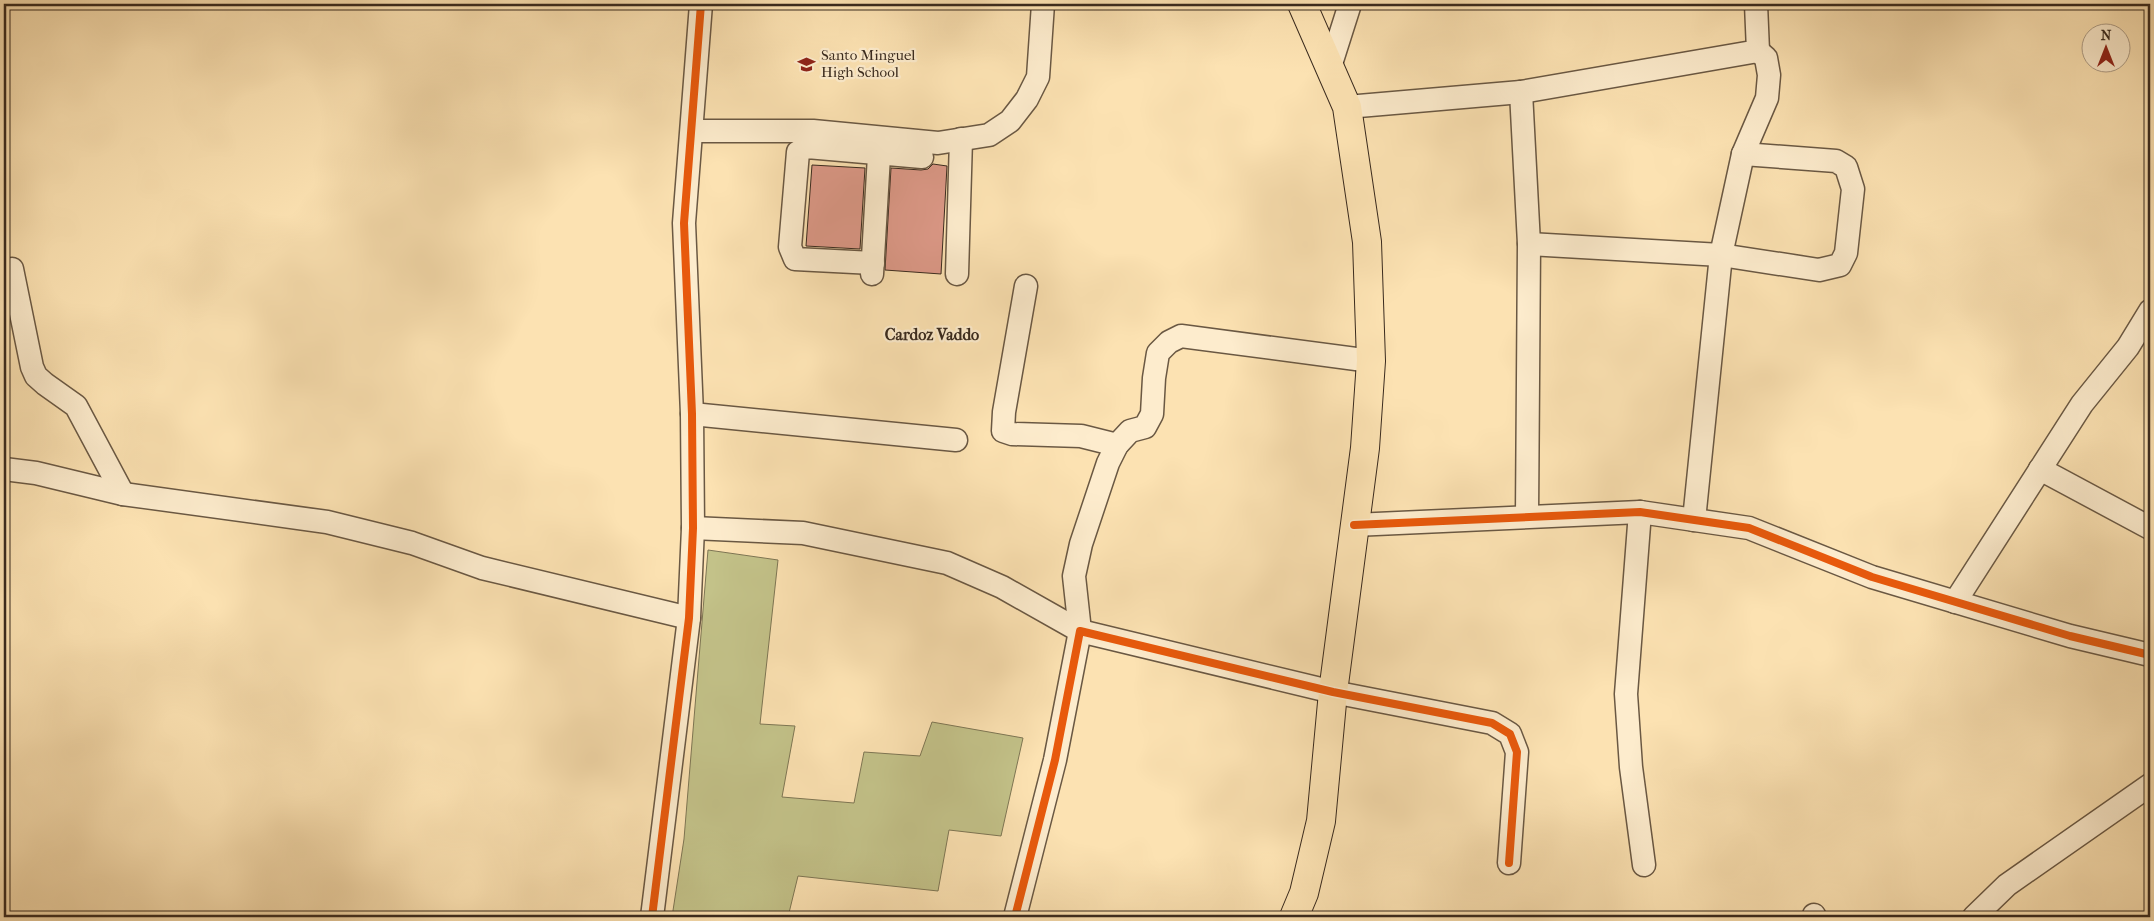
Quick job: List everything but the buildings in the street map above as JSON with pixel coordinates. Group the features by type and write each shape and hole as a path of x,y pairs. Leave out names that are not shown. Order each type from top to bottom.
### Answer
{"main road":[{"path":"1294,917 1304,892 1321,820 1333,692 1365,448 1371,361 1366,242 1347,107 1302,4"}],"street":[{"path":"652,917 689,618 693,528 692,414 684,222 701,4"},
{"path":"880,146 872,269 795,259 790,247 798,152 807,147 938,143 989,135 1010,121 1028,99 1038,77 1043,4"},
{"path":"1330,67 1350,4"},
{"path":"1694,520 1721,255 1743,154 1767,98 1769,75 1766,58 1758,51 1756,4"},
{"path":"1347,107 1521,92 1758,51"},
{"path":"1521,92 1529,244 1527,516"},
{"path":"692,131 813,131 922,157"},
{"path":"957,274 961,139"},
{"path":"1529,244 1721,255 1819,270 1840,265 1846,253 1853,189 1846,167 1836,162 1743,154"},
{"path":"12,268 32,366 36,376 76,406 124,494"},
{"path":"1026,286 1004,412 1003,431 1012,434 1081,436 1117,445"},
{"path":"1956,602 2082,404 2128,347 2150,311"},
{"path":"1015,917 1055,760 1080,631 1074,576 1081,544 1108,463 1117,445 1130,431 1145,427 1152,414 1154,378 1158,353 1169,342 1181,336 1371,361"},
{"path":"692,414 956,440"},
{"path":"4,469 36,473 124,494 327,522 412,544 482,568 689,618"},
{"path":"2040,469 2150,528"},
{"path":"1640,512 1626,694 1631,767 1644,865"},
{"path":"1354,525 1640,512 1749,528 1872,578 2070,636 2150,655"},
{"path":"693,528 803,532 947,563 1002,587 1080,631 1333,692 1492,723 1510,734 1518,752 1510,863"},
{"path":"1974,917 2007,885 2150,786"}],"shaded area":[{"path":"708,550 778,560 760,724 795,726 782,797 854,803 864,752 920,756 932,722 1023,738 1001,836 949,830 938,891 798,876 788,917 672,917 684,839"}],"cycle path":[{"path":"652,917 689,618 693,528 692,414 684,223 701,4"},
{"path":"1354,525 1640,512 1749,528 1872,577 2070,636 2150,655"},
{"path":"1015,917 1055,760 1080,631 1333,692 1492,723 1510,734 1517,752 1509,863"}],"place":[{"name":"Santo Minguel High School","path":"807,64"}],"district":[{"name":"Cardoz Vaddo","path":"932,334"}]}
